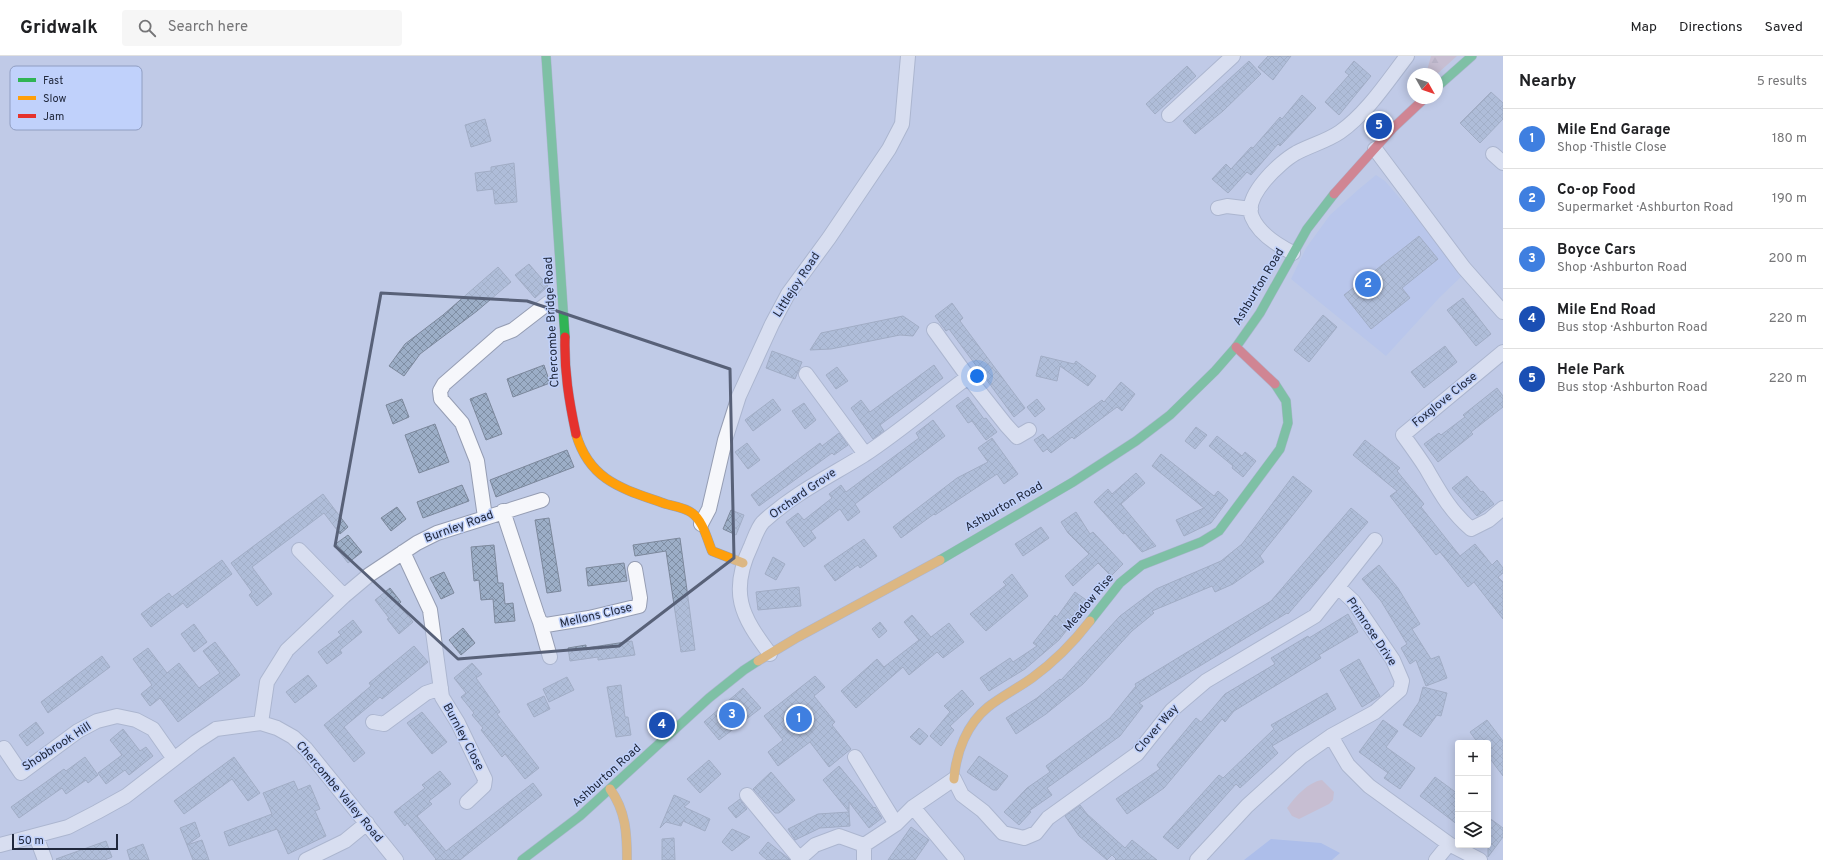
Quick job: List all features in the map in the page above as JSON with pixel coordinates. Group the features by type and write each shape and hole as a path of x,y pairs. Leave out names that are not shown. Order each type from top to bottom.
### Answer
{"street":[{"name":"Chercombe Bridge Road","path":"546,56 565,324 564,363 569,402 577,436 584,453 600,475 616,486 692,514 701,524 712,551 743,563"},
{"name":"Littlejoy Road","path":"701,524 709,509 725,440 739,396 772,324 788,294 829,238 889,149 902,124 908,56"},
{"path":"1169,115 1233,56"},
{"path":"1293,253 1271,240 1259,229 1252,216 1251,209 1259,188 1278,166 1296,153 1334,136 1350,123 1372,101 1407,56"},
{"path":"1443,82 1472,56"},
{"name":"Ashburton Road","path":"522,860 580,816 714,694 744,670 770,654 905,580 1073,482 1113,456 1170,415 1215,371 1236,347 1260,313 1307,229 1393,128 1419,104"},
{"path":"1375,149 1464,268 1503,312"},
{"path":"1218,208 1227,206 1251,209"},
{"path":"485,517 477,461 462,423 441,399 440,391 444,384 500,334 514,330 548,303"},
{"path":"934,330 968,377 1017,437 1029,430"},
{"name":"Meadow Rise","path":"954,779 954,766 962,743 973,722 987,707 1021,686 1066,650 1108,596 1142,565 1176,549 1208,539 1218,531 1280,449 1288,423 1286,400 1280,389 1271,379 1236,347"},
{"name":"Foxglove Close","path":"1503,352 1403,435 1425,467 1444,501 1456,516 1471,530 1489,520 1503,508"},
{"path":"806,374 865,454"},
{"name":"Orchard Grove","path":"770,654 748,622 740,599 739,581 743,563 762,523 806,489 865,454 968,377"},
{"name":"Burnley Road","path":"261,723 267,682 287,650 344,596 369,575 403,552 437,533 542,500"},
{"path":"503,511 540,622 550,657"},
{"name":"Clover Way","path":"954,779 962,795 983,811 1003,833 1024,838 1036,833 1048,818 1137,754 1172,710 1206,681 1315,616 1339,588 1375,540"},
{"path":"299,550 344,596"},
{"name":"Burnley Close","path":"403,552 430,610 442,697 458,723 485,779 484,786 467,802"},
{"name":"Mellons Close","path":"540,622 546,625 554,625 639,606 640,598 635,569"},
{"name":"Primrose Drive","path":"1197,860 1248,806 1301,757 1331,736 1375,712 1400,690 1402,681 1393,660 1353,601 1339,588"},
{"name":"Burnley Close","path":"373,722 384,724 426,693 440,688"},
{"name":"Shobbrook Hill","path":"4,748 21,773 78,731 97,721 117,716 136,720 153,729 174,759"},
{"name":"Chercombe Valley Road","path":"0,846 68,827 126,796 216,729 261,723 277,728 293,737 306,749 396,860"},
{"path":"1331,736 1348,765 1369,786 1449,844 1480,860"},
{"path":"855,757 896,824"},
{"path":"864,845 896,824 913,806 954,779"},
{"path":"610,789 616,795 623,813 627,833 627,860"},
{"path":"747,795 799,859 815,845 839,836 864,845"},
{"path":"913,806 957,860"},
{"path":"306,860 345,841 367,823"},
{"path":"36,836 45,860"},
{"path":"1436,860 1449,844"},
{"path":"864,845 864,860"}],"highlighted area":[{"path":"381,293 527,301 730,369 734,558 619,646 458,659 335,546"}],"shaded area":[{"path":"1376,175 1385,181 1412,212 1462,276 1440,297 1386,356 1291,279 1306,248 1330,215"},
{"path":"1271,839 1321,843 1340,853 1332,860 1244,860"}],"green space":[{"path":"1431,56 1457,56 1443,69 1428,68"},
{"path":"1322,780 1334,792 1333,800 1329,804 1299,819 1292,816 1287,808 1294,799 1307,787 1317,781"}],"building":[{"path":"1268,56 1291,56 1273,80 1258,67"},
{"path":"1249,61 1261,74 1223,111 1195,134 1183,121"},
{"path":"1354,61 1371,76 1339,115 1325,102 1349,75 1345,72"},
{"path":"1187,66 1196,76 1155,114 1146,104"},
{"path":"1491,92 1503,103 1503,119 1480,143 1460,123"},
{"path":"1302,95 1316,108 1280,146 1278,144 1251,175 1247,172 1228,193 1212,179 1226,164 1231,169 1251,147 1253,148 1280,117 1282,119"},
{"path":"485,119 491,141 471,147 465,125"},
{"path":"514,163 517,202 495,204 493,189 477,191 475,173 491,171 491,167"},
{"path":"1419,236 1438,259 1402,288 1410,298 1371,329 1344,295"},
{"path":"529,264 548,286 535,298 515,275"},
{"path":"498,267 511,282 477,311 420,354 404,376 389,366 405,344 443,315"},
{"path":"1463,298 1491,334 1476,346 1447,310"},
{"path":"952,303 963,318 960,321 1025,408 1014,417 949,329 946,331 935,316"},
{"path":"1323,315 1337,327 1309,362 1294,350"},
{"path":"903,316 919,327 913,336 900,335 831,349 810,350 821,333"},
{"path":"1445,346 1457,362 1424,388 1411,372"},
{"path":"772,351 802,362 795,379 766,368"},
{"path":"1041,356 1074,364 1076,361 1096,376 1088,386 1060,366 1057,381 1036,376"},
{"path":"544,365 550,383 513,397 507,379"},
{"path":"934,365 943,378 880,425 884,431 873,439 851,408 861,400 870,412"},
{"path":"837,367 848,381 836,389 826,375"},
{"path":"1121,382 1135,394 1122,411 1117,407 1074,439 1072,437 1051,453 1047,449 1043,452 1034,440 1043,434 1048,440 1102,400 1104,402"},
{"path":"1497,388 1503,396 1503,407 1471,432 1473,434 1438,462 1424,444 1439,433 1441,435 1465,417 1463,415"},
{"path":"486,393 502,434 486,440 470,399"},
{"path":"968,397 984,419 986,418 997,432 986,440 972,421 968,423 956,406"},
{"path":"402,399 409,417 393,424 386,405"},
{"path":"773,399 781,410 753,431 745,420"},
{"path":"1037,399 1045,409 1035,417 1027,407"},
{"path":"804,403 816,420 805,429 792,411"},
{"path":"933,420 945,436 855,504 860,512 848,521 840,509 811,531 816,538 804,547 786,522 798,513 804,520 832,498 829,494 841,485 846,492 919,438 916,433"},
{"path":"435,424 449,462 419,473 405,435"},
{"path":"1196,427 1207,435 1195,449 1185,441"},
{"path":"839,433 848,445 834,455 832,453 759,506 751,495 820,443 822,446"},
{"path":"1217,436 1242,456 1245,452 1256,461 1243,477 1232,468 1233,466 1209,446"},
{"path":"992,438 1018,474 1004,484 997,474 935,515 934,514 901,538 893,527 957,478 988,462 978,448"},
{"path":"1365,440 1400,468 1397,471 1424,504 1421,507 1460,556 1475,544 1492,565 1497,560 1503,568 1503,573 1498,577 1503,582 1503,619 1474,582 1468,587 1440,552 1436,555 1390,496 1397,491 1353,455"},
{"path":"747,443 760,460 748,469 735,452"},
{"path":"567,450 574,467 496,497 490,480"},
{"path":"1161,454 1214,496 1218,491 1228,500 1211,523 1184,536 1176,520 1204,508 1152,466"},
{"path":"1136,473 1145,483 1121,504 1156,546 1142,552 1125,533 1123,534 1094,502 1108,489 1112,494"},
{"path":"1293,476 1312,491 1260,556 1264,562 1233,584 1215,592 1212,586 1152,611 1154,613 1132,631 1083,684 1046,714 1016,734 1006,718 1037,698 1060,679 1061,680 1120,616 1156,589 1221,561 1242,544"},
{"path":"1467,476 1494,504 1477,516 1452,488"},
{"path":"462,485 469,501 423,518 417,502"},
{"path":"323,494 348,527 340,534 324,513 252,567 272,594 257,606 249,595 252,592 231,563"},
{"path":"397,507 406,519 391,531 381,518"},
{"path":"1351,508 1368,522 1288,614 1287,613 1139,703 1143,706 1120,736 1047,788 1052,795 1029,811 1031,812 1019,825 1004,812 1027,788 1050,772 1046,766 1110,718 1136,686 1135,684 1271,601"},
{"path":"731,510 744,515 736,535 723,529"},
{"path":"1076,512 1090,534 1093,532 1123,564 1111,576 1098,563 1073,586 1065,576 1089,554 1068,533 1061,522"},
{"path":"549,518 561,591 547,593 535,520"},
{"path":"1041,527 1049,538 1023,556 1015,544"},
{"path":"348,535 362,552 348,563 334,545"},
{"path":"680,538 695,650 681,652 666,551 635,556 633,545"},
{"path":"864,539 877,556 860,568 858,565 835,581 824,566"},
{"path":"494,545 498,583 503,583 505,604 513,603 515,621 495,623 493,599 481,600 479,580 474,581 471,547"},
{"path":"773,557 785,564 776,580 765,574"},
{"path":"222,560 232,574 187,608 183,603 151,627 141,614 169,593 172,597"},
{"path":"624,563 627,581 588,586 586,568"},
{"path":"1379,565 1398,588 1420,624 1412,629 1431,659 1439,656 1447,678 1426,686 1416,660 1410,664 1401,648 1407,644 1381,601 1362,579"},
{"path":"444,572 454,593 441,599 430,578"},
{"path":"1012,574 1028,596 986,631 970,614 1006,585 1003,582"},
{"path":"799,587 801,606 758,610 756,592"},
{"path":"390,588 401,602 399,604 413,622 399,634 375,600"},
{"path":"1075,592 1089,602 1059,640 1025,669 989,691 980,678 1010,658 1013,662 1037,646 1033,643 1055,615 1057,617"},
{"path":"1348,614 1358,632 1319,655 1321,658 1234,711 1225,722 1222,719 1164,788 1127,814 1116,799 1160,769 1157,765 1196,718 1201,722 1225,694 1275,664 1271,658 1308,636 1309,638"},
{"path":"912,615 931,637 949,623 964,642 943,658 937,652 909,675 903,667 856,708 841,691 877,659 884,667 919,640 904,622"},
{"path":"353,620 362,632 340,650 342,653 327,664 318,652 341,635 338,632"},
{"path":"880,622 887,631 879,638 872,629"},
{"path":"194,624 207,642 194,652 181,634"},
{"path":"463,628 475,643 461,655 449,640"},
{"path":"632,641 635,655 598,660 598,657 570,661 568,648 586,645 586,648"},
{"path":"215,642 240,675 178,722 160,698 150,706 141,694 152,685 133,659 148,648 167,673 179,663 199,688 220,673 203,651"},
{"path":"414,646 428,662 382,699 380,697 344,727 365,753 354,762 324,725 371,686 369,683"},
{"path":"102,656 110,667 48,713 41,702"},
{"path":"1359,659 1380,696 1362,707 1340,670"},
{"path":"472,663 482,674 476,678 500,712 497,714 539,768 525,779 505,754 502,757 481,730 483,728 472,715 474,713 461,697 466,693 454,678"},
{"path":"308,675 317,686 295,703 286,692"},
{"path":"815,676 825,687 814,696 835,722 832,725 851,749 829,767 810,742 778,766 768,752 783,740 764,716"},
{"path":"567,677 574,690 549,702 543,689"},
{"path":"621,685 625,717 628,717 631,735 616,737 607,687"},
{"path":"1423,687 1447,693 1441,716 1437,715 1421,737 1403,725 1419,702"},
{"path":"743,688 761,708 719,740 704,722"},
{"path":"962,690 974,704 950,726 954,730 941,746 930,736 950,712 944,706"},
{"path":"1327,693 1336,709 1272,746 1278,753 1240,788 1236,784 1178,849 1163,837 1219,775 1223,778 1274,729 1271,725"},
{"path":"544,696 550,709 534,717 527,704"},
{"path":"422,712 447,742 432,754 407,723"},
{"path":"1383,720 1398,731 1386,747 1415,768 1400,789 1384,778 1388,773 1359,752"},
{"path":"1487,720 1503,741 1503,776 1491,760 1491,740 1476,740 1470,732"},
{"path":"36,722 44,733 27,746 19,735"},
{"path":"919,728 928,736 920,745 910,737"},
{"path":"123,729 140,751 146,747 153,756 129,775 125,770 106,784 98,773 122,755 110,740"},
{"path":"979,756 1008,776 997,790 993,790 967,772"},
{"path":"85,757 98,775 88,783 86,780 66,794 62,788 19,818 11,807 64,769 66,771"},
{"path":"234,757 260,793 248,801 232,779 184,814 174,801"},
{"path":"709,760 721,774 700,793 687,779"},
{"path":"839,766 874,808 875,807 882,818 869,828 849,802 849,812 823,780"},
{"path":"440,771 451,784 429,801 432,804 417,816 446,851 533,783 542,795 460,860 435,860 436,859 407,823 405,826 394,812 425,788 422,785"},
{"path":"771,772 795,800 779,813 775,813 753,789"},
{"path":"1435,777 1455,792 1455,823 1420,796"},
{"path":"294,781 298,790 310,785 320,809 315,811 326,836 288,854 277,829 229,846 224,832 272,814 263,793"},
{"path":"674,795 690,802 684,807 710,819 705,831 683,821 681,826 666,822 660,828"},
{"path":"740,799 747,809 736,818 728,808"},
{"path":"1080,805 1087,814 1125,848 1132,840 1157,860 1115,860 1116,859 1112,855 1107,860 1079,836 1065,816"},
{"path":"849,812 850,826 820,828 795,840 788,829 818,814"},
{"path":"1491,819 1503,828 1503,837 1488,857 1488,848 1491,848"},
{"path":"195,822 200,836 187,845 180,828"},
{"path":"911,827 929,840 915,860 888,860"},
{"path":"732,829 750,837 732,851 722,842"},
{"path":"674,838 675,860 662,860 662,839"},
{"path":"202,840 209,860 193,860 187,845"},
{"path":"106,841 112,857 105,860 56,859"},
{"path":"768,842 790,860 767,860 759,853"},
{"path":"143,844 149,860 130,860 127,850"}],"traffic: fast":[{"path":"546,56 565,337"},
{"path":"1443,82 1472,56"},
{"path":"940,560 1073,482 1136,441 1170,415 1215,371 1236,347 1260,313 1307,229 1334,194"},
{"path":"1090,621 1120,583 1142,565 1201,542 1219,531 1280,449 1288,423 1286,401 1275,384"},
{"path":"522,860 580,816 709,698 744,670 758,661"}],"traffic: slow":[{"path":"576,434 582,450 590,463 610,481 651,499 689,511 696,516 702,525 712,551 743,563"},
{"path":"758,661 798,637 940,560"},
{"path":"954,779 960,749 974,722 993,703 1032,678 1056,659 1090,621"},
{"path":"610,789 622,814 627,841 627,860"}],"traffic: jam":[{"path":"1334,194 1393,128 1419,104"},
{"path":"565,337 565,362 571,410 576,434"},
{"path":"1236,347 1275,384"}],"place":[{"name":"Hele Park","path":"1379,126"},
{"name":"Co-op Food","path":"1368,284"},
{"name":"Boyce Cars","path":"732,715"},
{"name":"Mile End Garage","path":"799,719"},
{"name":"Mile End Road","path":"662,725"}]}
